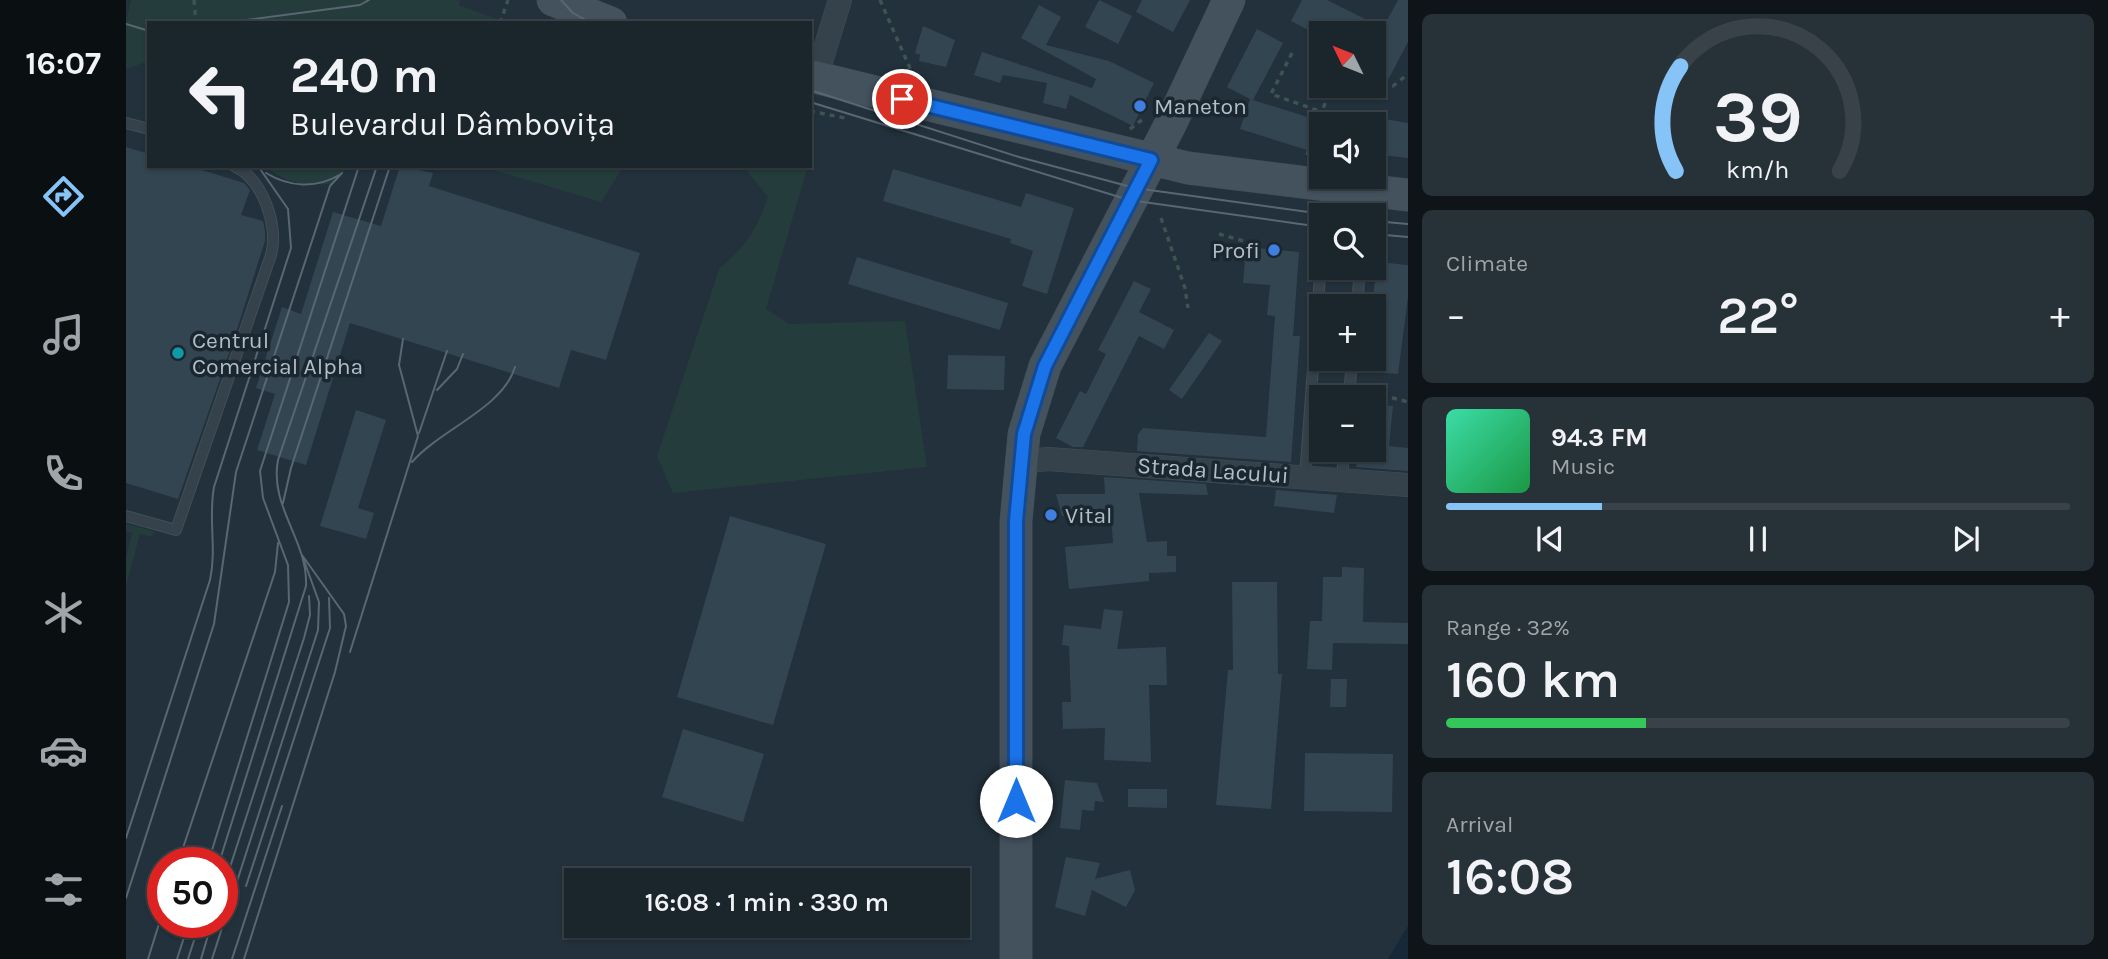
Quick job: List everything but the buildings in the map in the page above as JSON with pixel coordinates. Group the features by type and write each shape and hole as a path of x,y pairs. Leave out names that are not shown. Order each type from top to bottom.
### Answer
{"main road":[{"path":"553,0 606,21"},
{"path":"593,0 633,21"},
{"path":"1016,959 1016,521 1019,463 1031,403 1045,366 1151,160 1229,0"},
{"path":"813,77 1151,160 1225,173 1408,195"}],"street":[{"path":"813,77 840,0"},
{"name":"Strada Lacului","path":"1019,463 1048,459 1408,485"}],"lane":[{"path":"126,123 147,128"},
{"path":"126,516 176,530 271,256 274,231 271,216 248,175 237,168"},
{"path":"1305,476 1320,280"},
{"path":"1342,479 1343,462"}],"path":[{"path":"194,0 196,21"},
{"path":"501,21 508,0"},
{"path":"880,0 926,106"},
{"path":"1292,53 1271,94 1322,112 1327,98"},
{"path":"1386,83 1393,86 1408,74"},
{"path":"812,111 845,118"},
{"path":"1118,127 1131,129 1143,119"},
{"path":"1307,155 1309,149"},
{"path":"1161,218 1185,288 1188,308"},
{"path":"1219,234 1247,242"},
{"path":"1386,398 1408,402"}],"green space":[{"path":"131,0 460,0 459,5 502,21 147,21 147,62 126,69 126,21"},
{"path":"268,168 347,168 332,184 304,184 282,177"},
{"path":"487,168 623,168 601,202"},
{"path":"745,168 807,168 766,309 789,324 905,321 927,467 673,493 657,456 719,269 749,237 768,197"},
{"path":"126,524 154,531 152,537 140,534 126,586 126,557 132,533 126,531"}],"water":[{"path":"1408,926 1408,959 1388,959"}],"tram line":[{"path":"238,21 360,5 369,0"},
{"path":"561,0 573,13 587,21"},
{"path":"126,24 147,30"},
{"path":"812,91 1019,157 1135,188 1309,212"},
{"path":"812,103 1129,200 1309,225"},
{"path":"126,838 210,580 214,487 291,248 288,209 259,168"},
{"path":"213,847 289,602 288,565 263,498 260,471 358,168"},
{"path":"224,847 306,586 301,554 279,493 278,460 376,168"},
{"path":"283,503 291,468 389,168"},
{"path":"266,173 284,181 302,184 321,183 339,175"},
{"path":"126,898 214,624 236,472 330,186 342,173"},
{"path":"1386,222 1408,224"},
{"path":"1386,235 1408,237"},
{"path":"350,652 418,436 399,365 403,339"},
{"path":"419,433 447,351"},
{"path":"437,390 457,369 463,354"},
{"path":"412,462 424,450 485,406 508,382 515,367"},
{"path":"183,847 275,572 278,543"},
{"path":"212,959 318,630 319,602 302,555 344,614 346,626 335,672 244,959"},
{"path":"237,847 304,638 310,615 309,596"},
{"path":"246,886 330,628 329,598"},
{"path":"232,959 282,806"},
{"path":"148,959 155,938"},
{"path":"177,959 184,938"},
{"path":"188,959 195,938"},
{"path":"201,959 207,938"}],"place":[{"name":"Maneton","path":"1140,106"},
{"name":"Profi","path":"1274,250"},
{"name":"Centrul Comercial Alpha","path":"178,353"},
{"name":"Vital","path":"1051,515"}],"route":[{"path":"902,99 1151,160 1045,366 1031,403 1024,434 1019,463 1016,521 1016,801"}]}
